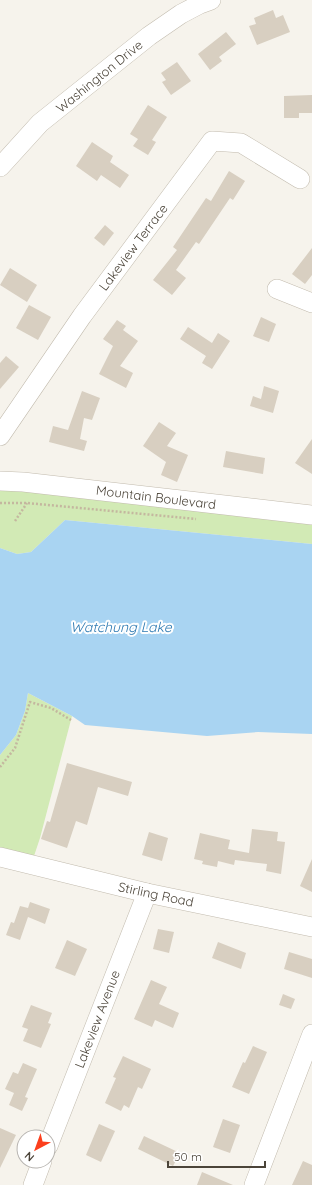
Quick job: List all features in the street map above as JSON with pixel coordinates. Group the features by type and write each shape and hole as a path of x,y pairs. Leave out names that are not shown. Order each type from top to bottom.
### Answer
{"street":[{"name":"Washington Drive","path":"0,168 40,123 143,41 181,14 211,0"},
{"name":"Lakeview Terrace","path":"0,436 82,316 212,141 241,143 300,179"},
{"path":"277,289 312,303"},
{"name":"Mountain Boulevard","path":"0,480 312,515"},
{"name":"Stirling Road","path":"0,857 147,893 312,927"},
{"name":"Lakeview Avenue","path":"55,1129 147,893"},
{"path":"254,1185 312,1034"},
{"path":"33,1185 39,1169"}],"path":[{"path":"0,502 27,503 201,520"},
{"path":"16,521 27,503"},
{"path":"0,767 15,748 30,702 51,708 71,720"}],"green space":[{"path":"0,481 312,515 312,544 65,520 31,552 17,554 0,548"},
{"path":"28,693 72,716 40,838 31,865 0,857 0,755 16,735 25,711"}],"water":[{"name":"Watchung Lake","path":"65,520 312,544 312,734 258,732 207,736 85,725 72,716 28,693 25,711 16,735 0,755 0,548 17,554 31,552"}],"building":[{"path":"273,10 276,18 283,15 290,32 257,45 249,26 256,24 254,18"},
{"path":"226,32 236,44 219,57 222,61 210,70 198,54"},
{"path":"177,62 191,81 171,95 162,82 166,80 161,73"},
{"path":"312,95 312,113 299,113 299,118 284,118 284,96"},
{"path":"148,105 167,117 152,140 156,142 148,155 133,146 138,139 130,134"},
{"path":"92,142 113,156 110,162 129,175 120,188 101,175 97,181 76,166"},
{"path":"229,171 245,181 233,200 230,198 199,244 196,242 176,270 186,278 172,295 153,280 177,250 173,247 206,198 211,201"},
{"path":"105,225 114,233 104,246 94,238"},
{"path":"312,248 312,275 305,284 292,274"},
{"path":"10,268 37,285 27,302 0,285"},
{"path":"29,305 51,317 38,340 16,328"},
{"path":"261,317 276,324 269,342 253,336"},
{"path":"117,320 126,326 123,330 138,341 120,366 133,373 126,388 99,374 113,346 103,339"},
{"path":"188,327 212,343 218,333 230,341 212,369 202,363 206,356 180,339"},
{"path":"6,356 19,367 0,389 0,363"},
{"path":"264,386 279,391 273,413 250,406 253,396 261,399"},
{"path":"82,391 100,398 92,420 84,418 80,439 87,441 84,451 49,442 53,426 68,430"},
{"path":"159,422 176,433 167,446 188,455 177,482 161,475 166,462 143,446"},
{"path":"312,439 312,474 295,463"},
{"path":"226,451 265,458 263,474 223,467"},
{"path":"67,763 132,782 128,796 98,787 87,825 76,821 67,848 41,839 47,821 50,822"},
{"path":"252,829 278,832 277,841 285,842 281,874 266,871 267,864 235,860 234,865 218,861 217,867 202,864 203,861 194,859 200,833 230,840 228,849 249,853"},
{"path":"149,832 168,838 162,861 142,855"},
{"path":"312,859 312,892 300,886"},
{"path":"30,902 50,909 45,924 28,917 20,940 6,935 11,922 14,923 20,906 28,908"},
{"path":"158,929 174,932 169,953 153,949"},
{"path":"67,940 87,949 75,976 55,968"},
{"path":"218,942 246,953 241,969 212,958"},
{"path":"289,952 312,959 312,978 284,969"},
{"path":"151,980 167,987 159,1004 179,1013 173,1028 155,1020 152,1027 134,1019"},
{"path":"283,994 295,999 291,1009 279,1005"},
{"path":"31,1005 52,1013 48,1023 51,1024 41,1048 23,1041 28,1029 22,1027"},
{"path":"253,1046 267,1052 249,1094 232,1087 243,1062 245,1063"},
{"path":"123,1056 151,1069 142,1089 138,1087 129,1108 124,1105 121,1111 105,1103 116,1078 113,1077"},
{"path":"23,1063 37,1069 25,1097 28,1098 22,1111 9,1105 14,1093 5,1089 13,1072 18,1074"},
{"path":"223,1119 240,1125 230,1153 213,1147"},
{"path":"99,1124 115,1131 101,1162 86,1155"},
{"path":"0,1128 16,1135 0,1168"},
{"path":"144,1136 180,1153 173,1166 138,1149"},
{"path":"303,1161 312,1165 312,1185 292,1185"},
{"path":"202,1172 233,1185 197,1185"}]}
